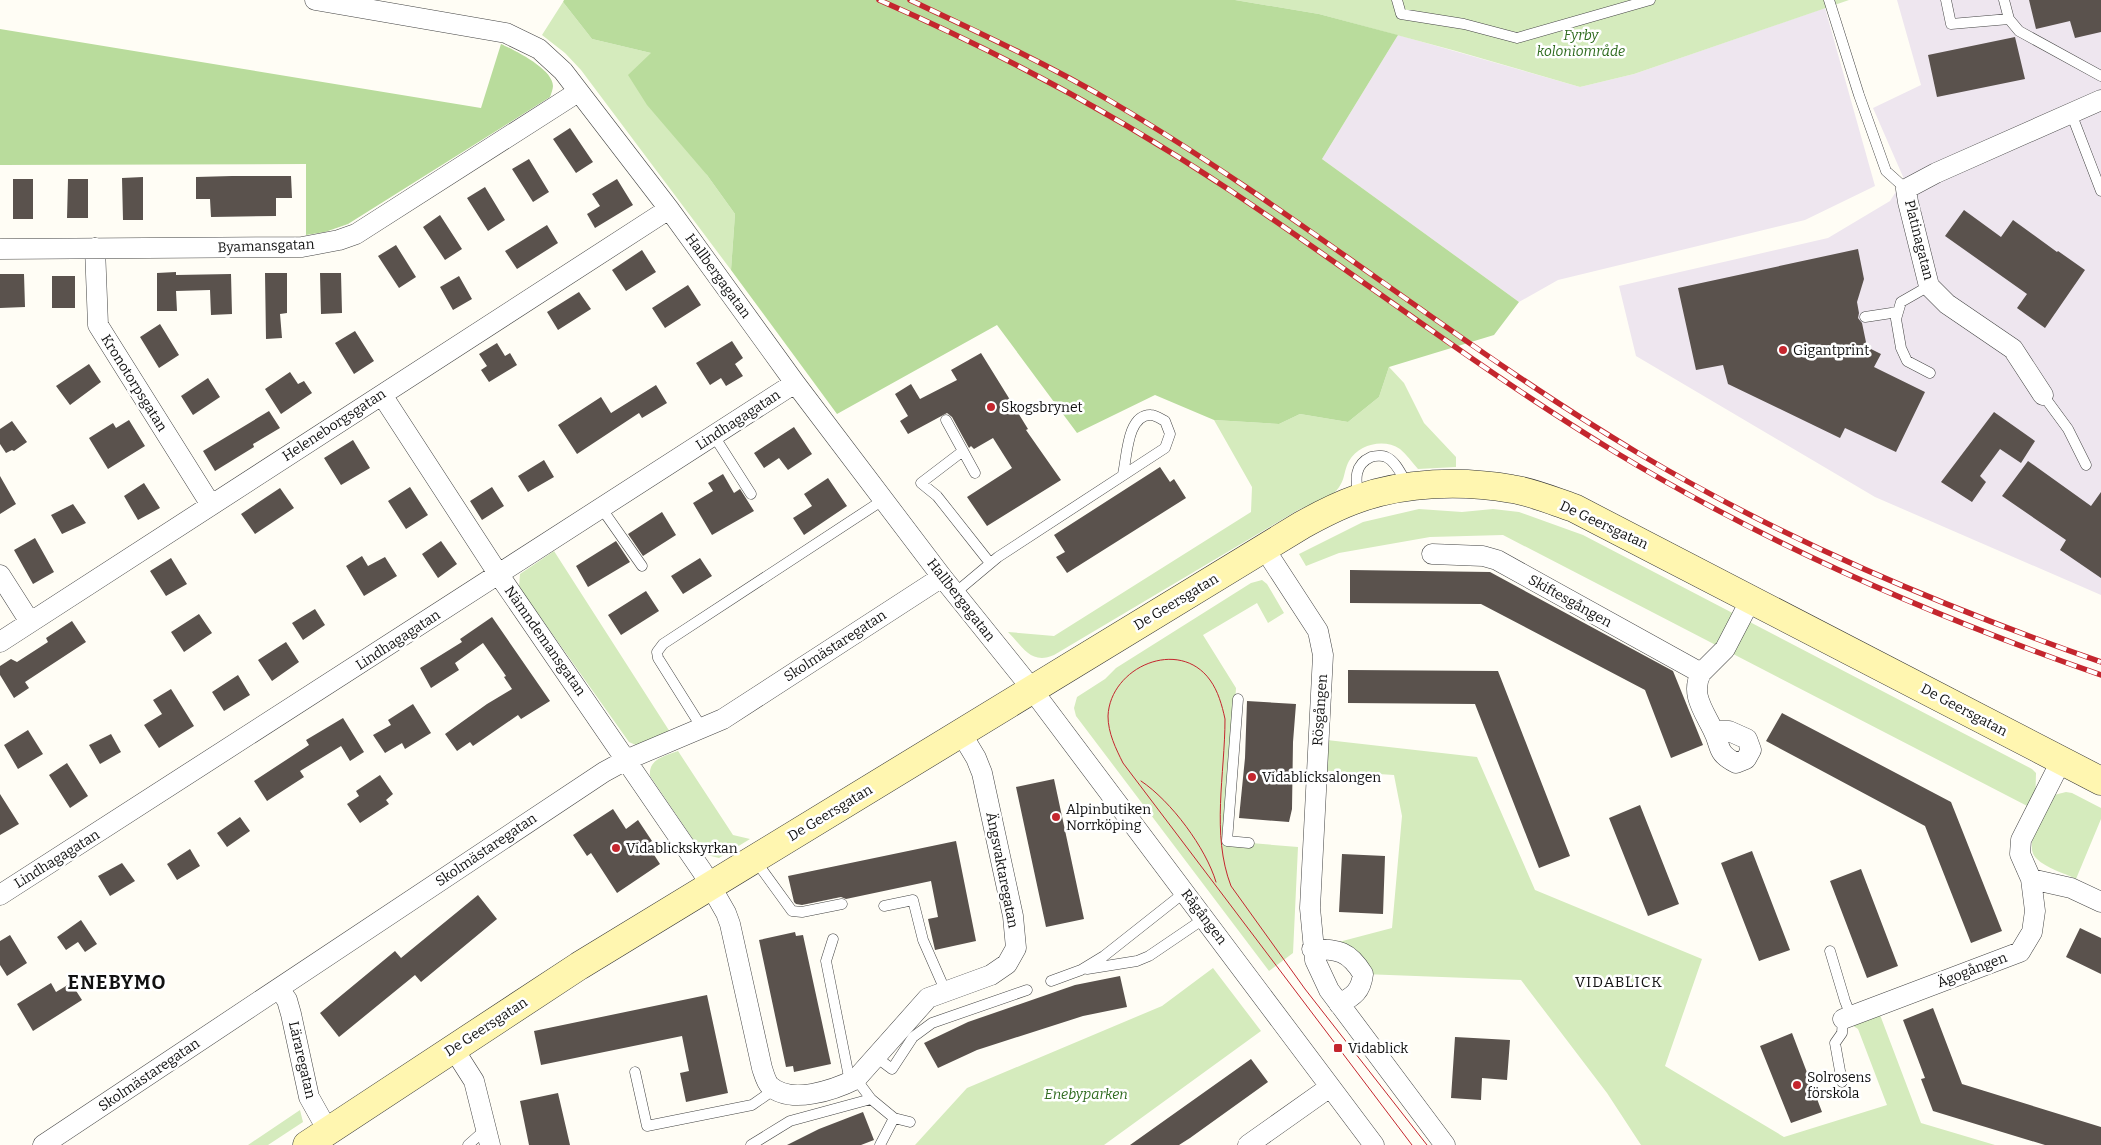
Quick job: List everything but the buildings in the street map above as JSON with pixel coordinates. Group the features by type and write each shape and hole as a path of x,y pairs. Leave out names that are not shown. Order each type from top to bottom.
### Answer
{"main road":[{"name":"De Geersgatan","path":"318,1138 579,966 1302,525 1358,498 1409,487 1463,484 1512,489 1574,508 2101,782"}],"street":[{"name":"Hallbergagatan","path":"315,0 506,33 524,41 550,58 669,209 883,500 1032,690"},
{"name":"Byamansgatan","path":"0,249 302,247 339,240 356,234 377,221 578,92"},
{"name":"Platinagatan","path":"2043,395 2013,349 1947,304 1929,286 1906,188 2101,100"},
{"name":"Heleneborgsgatan","path":"0,642 669,209"},
{"name":"Kronotorpsgatan","path":"95,248 98,325 211,505"},
{"name":"Lindhagagatan","path":"0,895 796,384"},
{"name":"Nämndemansgatan","path":"382,395 499,575 711,886"},
{"name":"Rösgången","path":"1264,548 1318,631 1324,655 1310,888 1312,949 1315,960 1339,1004 1445,1145"},
{"name":"Skiftesgången","path":"1432,554 1482,556 1497,560 1701,673"},
{"path":"0,575 30,622"},
{"name":"Skolmästaregatan","path":"43,1145 604,772 626,760 722,719 942,577"},
{"path":"1714,731 1705,718 1696,694 1697,680 1701,673 1725,649 1751,599"},
{"name":"Rågången","path":"1032,690 1374,1145"},
{"name":"Ängsvaktaregatan","path":"775,1089 781,1094 796,1096 840,1088 853,1081 928,998 991,974 1007,964 1016,948 1013,916 982,772 974,753 961,733"},
{"name":"Ägogången","path":"1847,1018 2020,952 2032,932 2035,911 2031,879 2020,854 2021,840 2061,761"},
{"path":"2031,879 2071,888 2101,902"},
{"path":"711,886 726,912 730,924 762,1068 769,1085 775,1089"},
{"path":"1312,949 1335,949 1348,956 1364,974 1362,986 1356,995 1339,1004"},
{"name":"Läraregatan","path":"279,988 287,1000 291,1014 318,1138"},
{"path":"453,1048 474,1081 488,1137"},
{"path":"1248,1145 1330,1087"}],"lane":[{"path":"1397,0 1401,14 1452,22 1517,38 1650,0"},
{"path":"1829,0 1859,95 1886,171 1906,188"},
{"path":"1946,0 1951,24 2009,19"},
{"path":"2004,0 2009,19 2019,31 2101,75"},
{"path":"2071,113 2101,191"},
{"path":"1929,286 1902,302 1896,319 1902,348 1907,361 1930,373"},
{"path":"1865,318 1898,312"},
{"path":"2043,395 2068,429 2086,465"},
{"path":"955,593 990,563 1165,448 1170,434 1165,421 1151,415 1140,417 1133,425 1124,474"},
{"path":"946,420 975,473"},
{"path":"714,436 751,494"},
{"path":"963,451 921,483 937,496 990,563"},
{"path":"1358,498 1357,471 1361,463 1373,456 1386,457 1396,465 1409,487"},
{"path":"702,728 658,658 658,652 662,644 883,500"},
{"path":"602,509 642,566"},
{"path":"1238,699 1227,841 1249,843"},
{"path":"755,859 792,911 802,912 842,904"},
{"path":"1081,970 1104,956 1185,892"},
{"path":"884,906 914,900 924,940 945,990"},
{"path":"1051,981 1081,970 1137,961 1149,956 1205,918"},
{"path":"834,939 826,961 853,1081 894,1118 910,1122"},
{"path":"1830,951 1845,1001 1847,1018 1842,1034 1835,1043 1842,1082"},
{"path":"876,1057 892,1069 914,1038 932,1023 1027,990"},
{"path":"918,1008 932,1023"},
{"path":"635,1072 647,1126 752,1105 775,1089"},
{"path":"751,1145 790,1121 871,1099"},
{"path":"880,1145 894,1118"},
{"path":"468,1145 488,1137"}],"shaded area":[{"path":"1897,0 2101,0 2101,595 1875,497 1636,356 1619,286 1828,238 1890,201 1904,179 1873,108 1921,85"},
{"path":"1825,8 1875,186 1805,220 1558,280 1519,302 1322,159 1398,35 1580,87 1634,74"}],"green space":[{"path":"564,0 1235,0 1319,14 1398,35 1322,159 1519,302 1494,335 1389,367 1379,397 1348,422 1300,414 1279,424 1214,420 1155,395 1077,433 997,325 837,414 731,270 735,214 707,175 647,105 628,75 651,53 592,39 563,2"},
{"name":"Fyrby koloniområde","path":"1235,0 1849,0 1634,74 1580,87 1319,14"},
{"path":"563,2 592,39 651,53 707,175 735,214 731,270 581,70 565,53 542,35"},
{"path":"0,29 481,108 501,44 523,55 540,67 547,73 553,87 550,97 348,224 325,232 306,235 306,164 0,165"},
{"path":"1389,367 1404,383 1424,423 1456,457 1456,467 1418,469 1400,449 1387,444 1372,444 1353,455 1347,465 1341,484 1332,495 1298,510 1054,655 1039,658 1033,656 1023,649 1008,632 1054,636 1251,512 1252,487 1214,420 1279,424 1300,414 1348,422 1379,397"},
{"path":"1419,509 1462,512 1493,509 1519,512 1583,535 2032,769 2036,773 2035,810 1503,535 1430,537 1339,553 1306,566 1299,554 1363,522"},
{"path":"554,551 670,732 638,746 629,742 519,587 520,574"},
{"path":"1262,580 1267,584 1284,613 1268,623 1257,603 1203,635 1236,688 1227,841 1298,847 1293,953 1269,971 1076,716 1074,708 1077,697 1105,679 1116,668 1251,583"},
{"path":"1318,739 1477,757 1535,890 1702,959 1665,1066 1784,1137 1887,1105 1858,1029 1843,1019 1877,1007 1921,1123 1995,1145 1641,1145 1607,1093 1521,980 1363,974 1312,949 1392,928 1402,816 1394,775 1316,770"},
{"path":"678,751 733,835 750,839 719,858 703,854 650,776 650,770 658,759"},
{"path":"2066,792 2072,793 2101,808 2101,819 2076,879 2050,868 2037,859 2033,853 2032,845 2036,827 2054,795"},
{"name":"Enebyparken","path":"1213,968 1261,1031 1104,1145 915,1145 967,1088 1162,1006"},
{"path":"300,1110 303,1122 268,1145 248,1145"}],"tram line":[{"path":"1412,1145 1123,763 1111,735 1108,716 1112,699 1120,684 1133,672 1148,664 1165,660 1181,661 1197,667 1213,684 1225,719 1220,825 1225,866 1231,886 1305,989 1427,1145"},
{"path":"1141,781 1164,800 1186,826 1196,840 1216,882"}],"railway":[{"path":"879,0 1015,64 1146,137 1231,191 1517,390 1673,486 1791,548 1913,603 2101,675"},
{"path":"910,0 1063,75 1179,143 1246,187 1505,368 1638,453 1693,485 1806,543 1864,569 1982,618 2101,662"}],"place":[{"name":"Gigantprint","path":"1783,350"},
{"name":"Skogsbrynet","path":"991,407"},
{"name":"Vidablicksalongen","path":"1252,777"},
{"name":"Alpinbutiken Norrköping","path":"1056,817"},
{"name":"Vidablickskyrkan","path":"616,848"},
{"name":"Vidablick","path":"1338,1048"},
{"name":"Solrosens förskola","path":"1797,1085"}],"district":[{"name":"ENEBYMO","path":"117,982"},
{"name":"VIDABLICK","path":"1619,982"}]}
